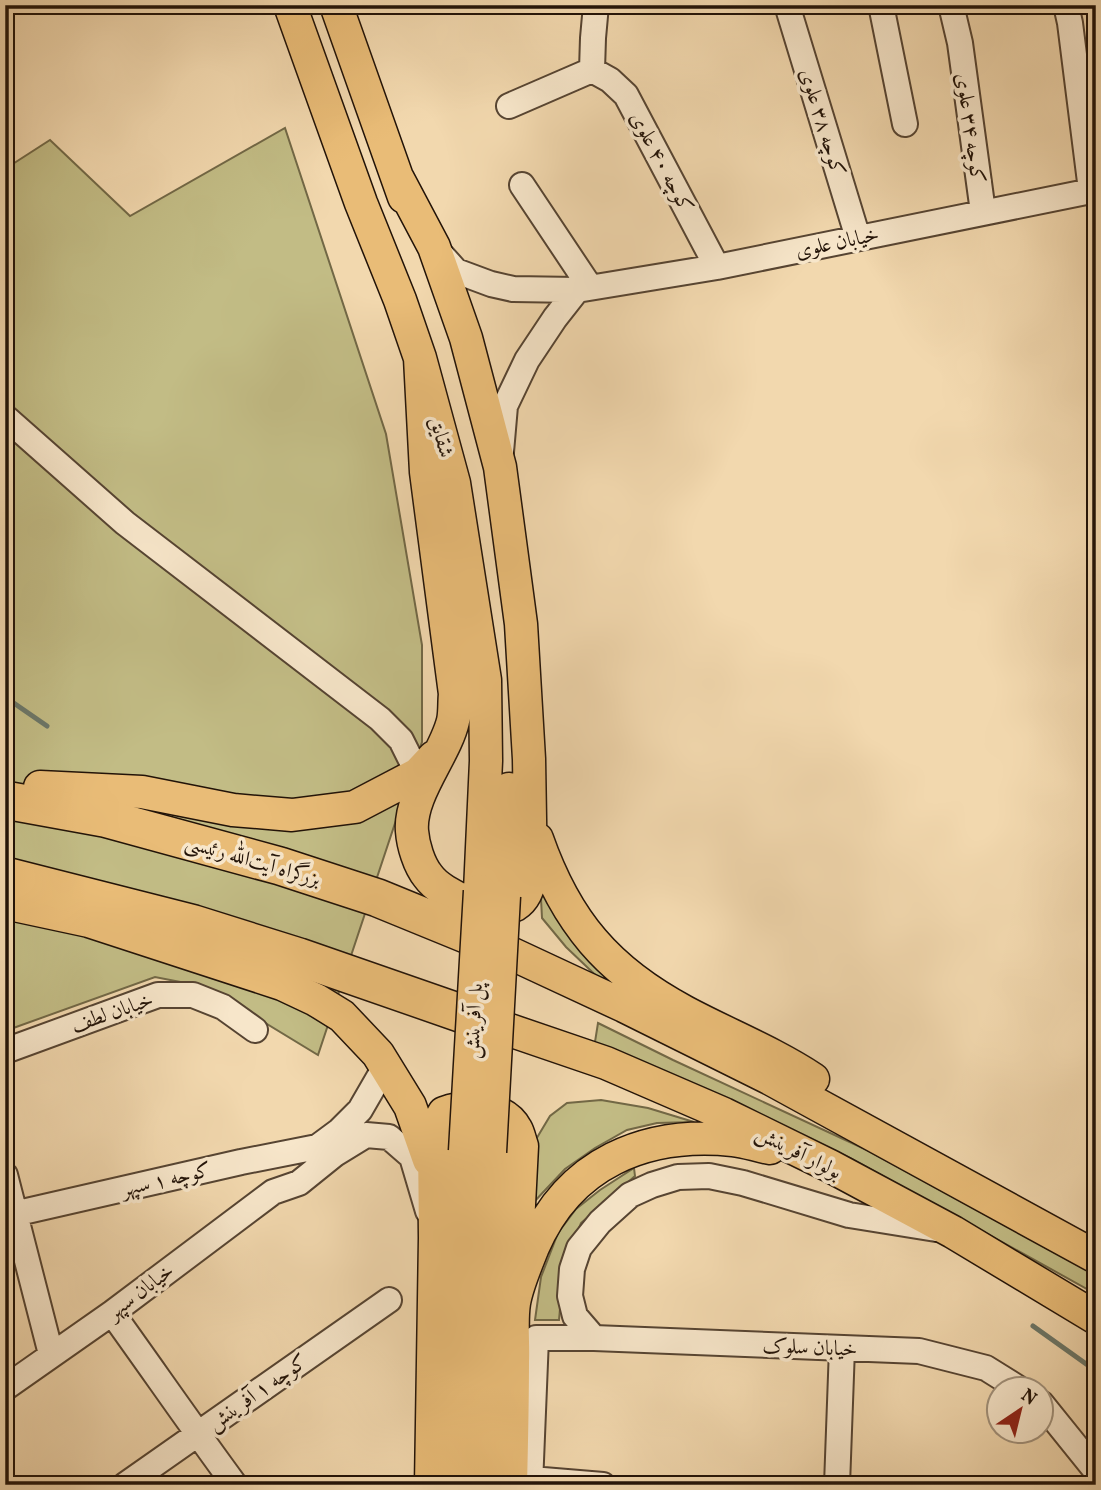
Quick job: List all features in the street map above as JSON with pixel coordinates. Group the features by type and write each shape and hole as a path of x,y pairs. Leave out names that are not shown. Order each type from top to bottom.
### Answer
{"highway":[{"name":"بزرگراه آیت‌الله رئیسی","path":"5,800 104,818 280,866 378,898 493,945"},
{"path":"6,885 89,921"},
{"path":"6,885 194,924 299,957 486,1022"}],"main road":[{"name":"شقایق","path":"290,5 420,358 454,483 485,680 492,893"},
{"name":"شقایق","path":"336,5 398,179 442,316 474,438 510,679 509,806 492,893"},
{"name":"شقایق","path":"398,179 434,247 466,338 500,467 521,624 529,759 531,878 526,894 515,905 495,908 468,902 446,893 428,876 419,858 412,830 416,803 442,748"},
{"path":"22,789 142,792 233,810 292,815 355,807 418,774 442,748 453,721 455,694 426,472 420,358"},
{"path":"530,820 543,858 570,912 598,948 617,965 641,985 684,1012 799,1070 849,1103 913,1157"},
{"name":"پل آفرینش","path":"478,1152 492,893"},
{"path":"89,921 282,984 342,1016 378,1054 410,1106 435,1178"},
{"path":"493,945 769,1078 1096,1257"},
{"name":"بولوار آفرینش","path":"486,1022 606,1063 724,1114 830,1166 953,1232 1096,1318"},
{"path":"431,1485 436,1127 444,1113 458,1108 482,1108 505,1117 516,1129 522,1146 514,1303 524,1483"},
{"path":"514,1303 526,1263 551,1212 588,1173 646,1145 689,1139 735,1140 830,1166"},
{"path":"458,1485 478,1152"},
{"path":"478,1152 486,1485"}],"street":[{"path":"509,106 593,70 596,5"},
{"name":"کوچه ۳۸ علوی","path":"788,5 858,238"},
{"path":"881,5 905,124"},
{"name":"کوچه ۳۴ علوی","path":"951,5 960,43 983,212"},
{"path":"1068,14 1093,190"},
{"name":"کوچه ۴۰ علوی","path":"593,70 610,80 625,95 717,267"},
{"path":"500,467 505,406 527,360 555,318 584,288 522,185"},
{"name":"خیابان علوی","path":"434,247 456,271 491,284 513,289 584,288 717,267 1093,190"},
{"path":"5,417 125,523 380,719 401,740 418,774"},
{"name":"خیابان لطف","path":"5,1051 158,995 193,995 223,1007 255,1030"},
{"name":"خیابان سپهر","path":"273,1192 288,1169 339,1131 360,1110 386,1065"},
{"name":"خیابان سپهر","path":"5,1388 112,1313 273,1192 299,1183 335,1154 366,1135 389,1137 412,1157 435,1238"},
{"name":"کوچه ۱ سپهر","path":"10,1215 317,1147"},
{"path":"5,1175 10,1215 51,1354"},
{"path":"594,1338 575,1316 570,1296 572,1269 579,1248 600,1222 630,1195 678,1177 709,1176 743,1183 849,1214 953,1232"},
{"name":"کوچه ۱ آفرینش","path":"125,1485 389,1300"},
{"path":"112,1313 235,1485"},
{"name":"خیابان سلوک","path":"524,1483 536,1338 919,1351 986,1368 996,1374"},
{"path":"837,1485 842,1348"},
{"path":"1056,1420 1096,1471"},
{"path":"524,1483 603,1485"}],"shaded area":[{"path":"285,128 386,434 422,645 422,742 318,1055 206,987 155,977 5,1031 5,169 50,140 130,216"},
{"path":"540,879 628,987 609,988 566,947 542,918"},
{"path":"598,1023 869,1151 1096,1275 1096,1294 852,1159 761,1116 594,1048"},
{"path":"601,1100 648,1108 694,1122 657,1123 627,1130 565,1169 532,1204 529,1151 550,1116 567,1103"},
{"path":"634,1168 635,1176 581,1223 564,1265 559,1320 535,1320 541,1277 558,1233 576,1209"}],"waterway":[{"path":"5,697 47,726"},
{"path":"1033,1326 1096,1371"}]}
